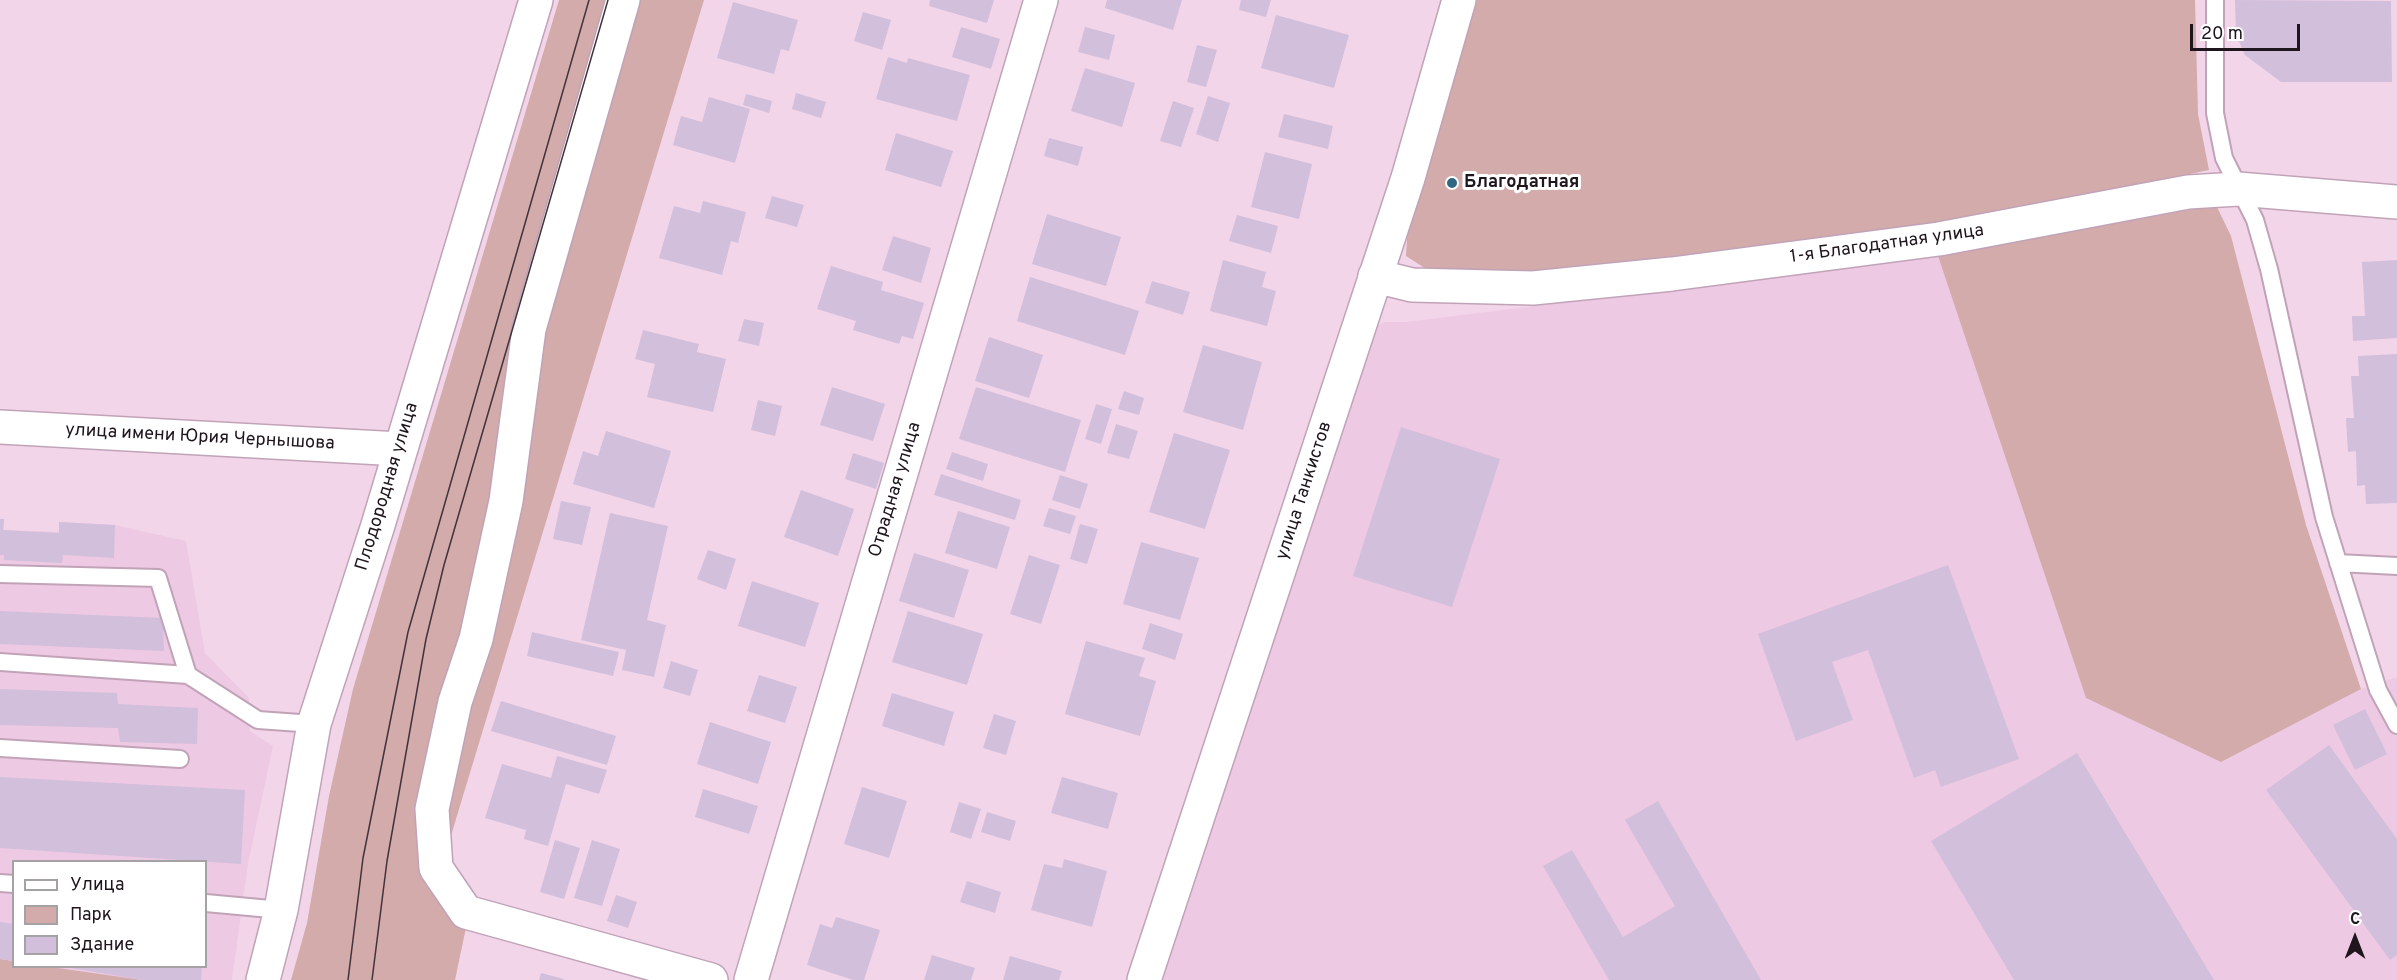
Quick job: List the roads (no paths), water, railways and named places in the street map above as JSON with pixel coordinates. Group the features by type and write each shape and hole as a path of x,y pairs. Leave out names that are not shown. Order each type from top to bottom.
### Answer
{"street":[{"name":"Плодородная улица","path":"263,980 281,910 314,724 536,0"},
{"path":"624,0 529,329 506,501 476,639 455,702 432,809 436,868 466,912 711,980"},
{"name":"Отрадная улица","path":"751,980 1041,0"},
{"name":"улица Танкистов","path":"1144,980 1408,178 1459,0"},
{"name":"1-я Благодатная улица","path":"1375,276 1413,285 1533,288 1672,274 1939,239 2188,192 2238,189 2397,202"},
{"name":"улица имени Юрия Чернышова","path":"0,427 400,449"}],"lane":[{"path":"2215,0 2215,113 2224,158 2254,220 2269,268 2324,517 2378,690 2397,725"},
{"path":"2338,563 2397,566"},
{"path":"0,574 158,578 188,675"},
{"path":"0,662 188,675 258,720 314,724"},
{"path":"0,748 180,759"},
{"path":"207,903 281,910"}],"tram line":[{"path":"348,980 363,858 408,632 589,0"},
{"path":"372,980 387,861 426,639 444,565 608,0"}],"place":[{"name":"Благодатная","path":"1452,183"}]}
